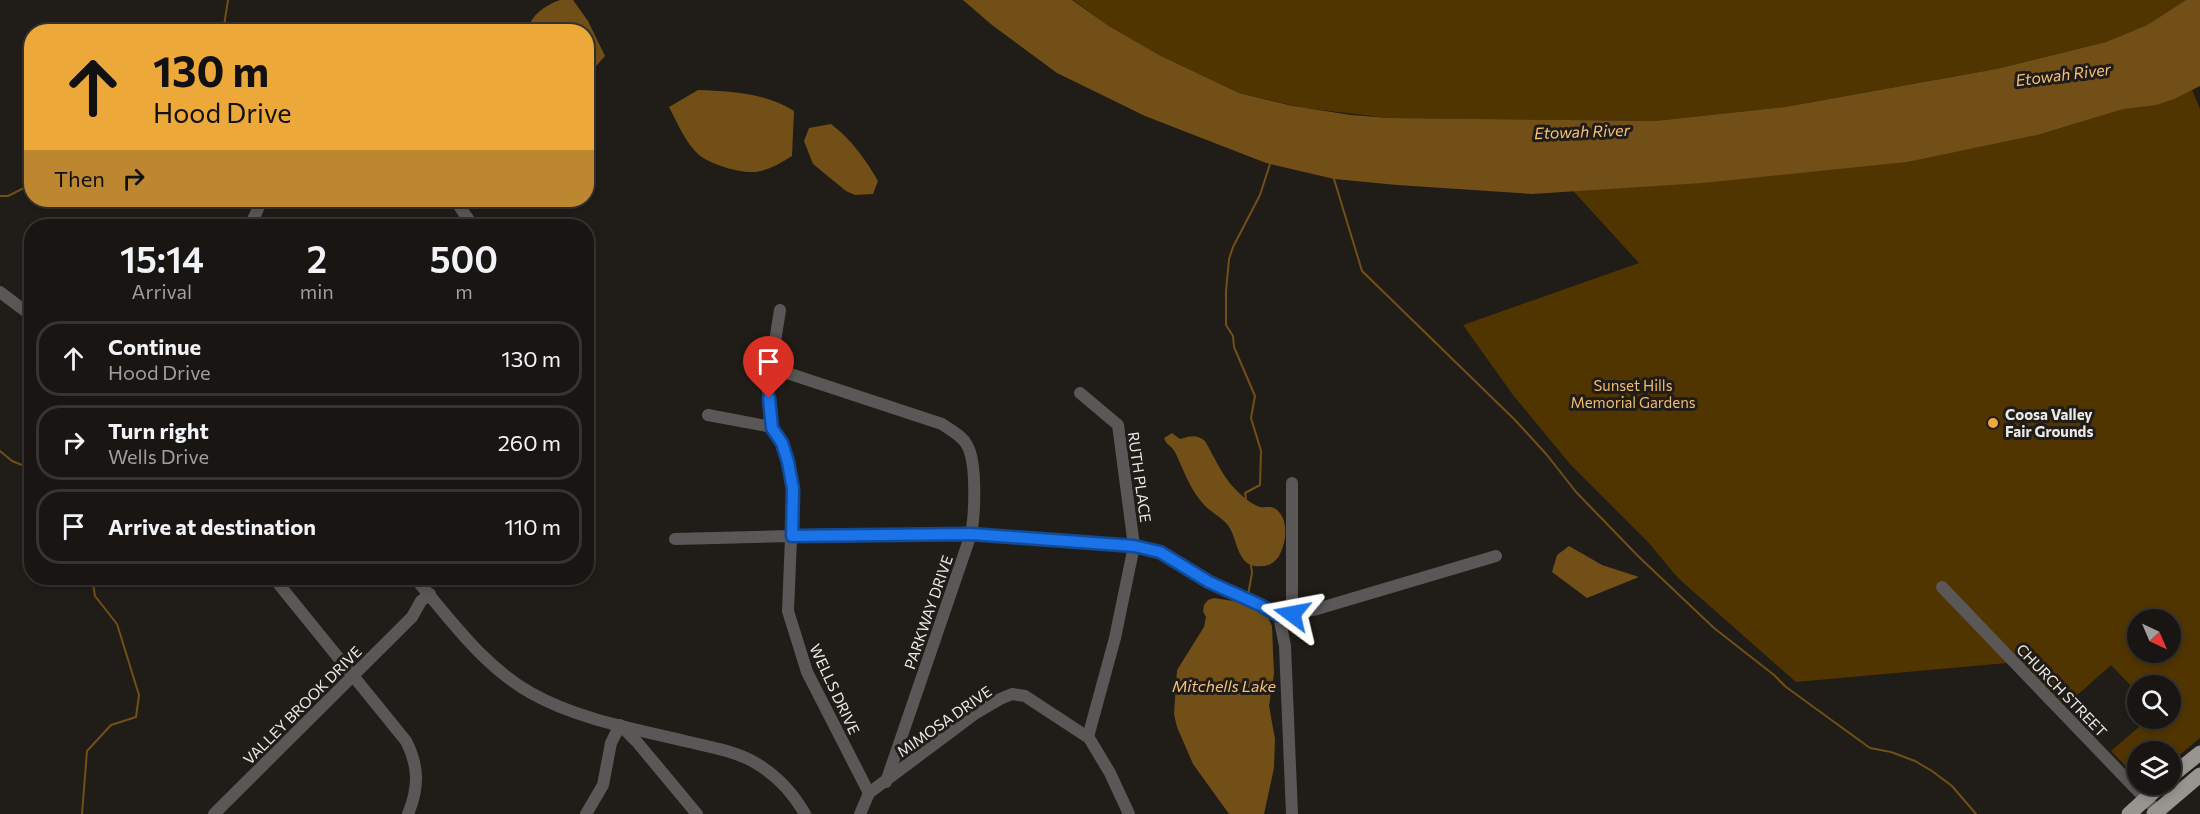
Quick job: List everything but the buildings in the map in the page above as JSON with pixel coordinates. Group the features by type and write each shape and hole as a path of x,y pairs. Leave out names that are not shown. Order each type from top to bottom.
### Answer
{"main road":[{"path":"2181,768 2200,753"},
{"path":"2157,813 2200,775"},
{"path":"2129,814 2150,795"}],"street":[{"path":"0,292 24,310"},
{"name":"WELLS DRIVE","path":"780,310 768,386 772,428 782,443 793,489 788,612 807,672 869,793"},
{"name":"PARKWAY DRIVE","path":"772,368 942,424 958,434 967,445 972,458 974,520 971,534 886,782"},
{"name":"RUTH PLACE","path":"1080,393 1118,425 1134,546 1115,638 1088,737"},
{"path":"708,416 772,428"},
{"path":"1292,483 1292,614"},
{"path":"675,539 971,534 1134,546 1160,552 1209,582 1279,616 1317,609 1496,556"},
{"path":"280,585 406,741 416,772 415,793 408,814"},
{"path":"421,585 487,660 522,688 571,712 722,750 753,761 779,781 795,798 804,814"},
{"name":"CHURCH STREET","path":"1942,587 2157,813"},
{"name":"VALLEY BROOK DRIVE","path":"214,814 412,617 429,609 433,599"},
{"path":"1279,616 1285,646 1292,811 1303,814"},
{"name":"MIMOSA DRIVE","path":"869,793 976,713 1012,694 1025,696 1088,737 1110,773 1128,814"},
{"path":"586,814 603,785 611,743 620,725"},
{"path":"620,725 637,741 697,814"},
{"path":"860,814 869,793"}],"green space":[{"path":"1073,0 2186,0 2147,25 2106,42 1996,69 1785,107 1655,121 1389,118 1304,108 1239,93 1159,55 1109,26"},
{"name":"Coosa Valley Fair Grounds","path":"2186,75 2200,109 2200,738 2181,754 2181,741 2127,741 2127,768 2111,751 2136,729 2181,729 2181,675 2127,675 2127,682 2111,665 2065,706 1946,583 2007,663 1796,682 1678,578 1648,542 1570,464 1513,395 1463,325 1639,263 1555,171"}],"water":[{"path":"560,0 573,0 589,24 530,24 539,11"},
{"name":"Etowah River","path":"963,0 1072,0 1109,26 1159,55 1239,93 1293,106 1389,118 1655,121 1785,107 1996,69 2106,42 2147,25 2186,0 2200,0 2200,86 2156,105 2123,109 2037,135 1907,162 1702,183 1532,194 1397,185 1334,179 1266,163 1145,116 1057,73 992,25"},
{"path":"594,33 605,56 594,68"},
{"path":"698,90 735,92 760,97 794,111 792,156 768,169 753,172 725,167 699,155 686,139 669,107"},
{"path":"831,124 851,143 878,181 873,194 855,195 846,191 813,164 804,141 809,128"},
{"path":"1172,433 1180,439 1193,436 1205,441 1223,474 1239,493 1257,506 1272,507 1279,512 1284,523 1285,536 1279,557 1275,561 1265,566 1253,566 1242,558 1231,530 1200,500 1175,452 1165,440 1164,438"},
{"path":"1569,546 1602,565 1639,577 1587,598 1552,572 1557,555"},
{"name":"Mitchells Lake","path":"1214,598 1246,603 1259,609 1268,617 1272,626 1274,674 1269,706 1275,739 1274,768 1264,814 1229,814 1193,764 1177,727 1174,714 1177,670 1204,627 1206,617 1203,611 1204,605 1208,600"}],"waterway":[{"path":"224,24 228,0"},
{"path":"1246,498 1245,493 1260,485 1261,451 1251,418 1255,396 1234,347 1233,336 1226,325 1226,291 1229,259 1233,247 1260,195 1270,164"},
{"path":"1334,179 1362,271 1515,420 1576,492 1639,557 1714,628 1786,687 1870,748 1891,752 1915,761 1932,771 1952,786 1976,814"},
{"path":"0,196 8,196 24,188"},
{"path":"0,451 12,461 24,466"},
{"path":"1248,595 1251,565"},
{"path":"82,814 87,751 111,725 136,717 139,695 117,624 95,596 93,585"}],"place":[{"name":"Coosa Valley Fair Grounds","path":"1993,423"}],"route":[{"path":"769,398 772,428 782,443 793,489 792,536 971,534 1134,546 1160,552 1209,582 1279,616 1292,614"}],"park label":[{"name":"Sunset Hills Memorial Gardens","path":"1633,394"}]}
